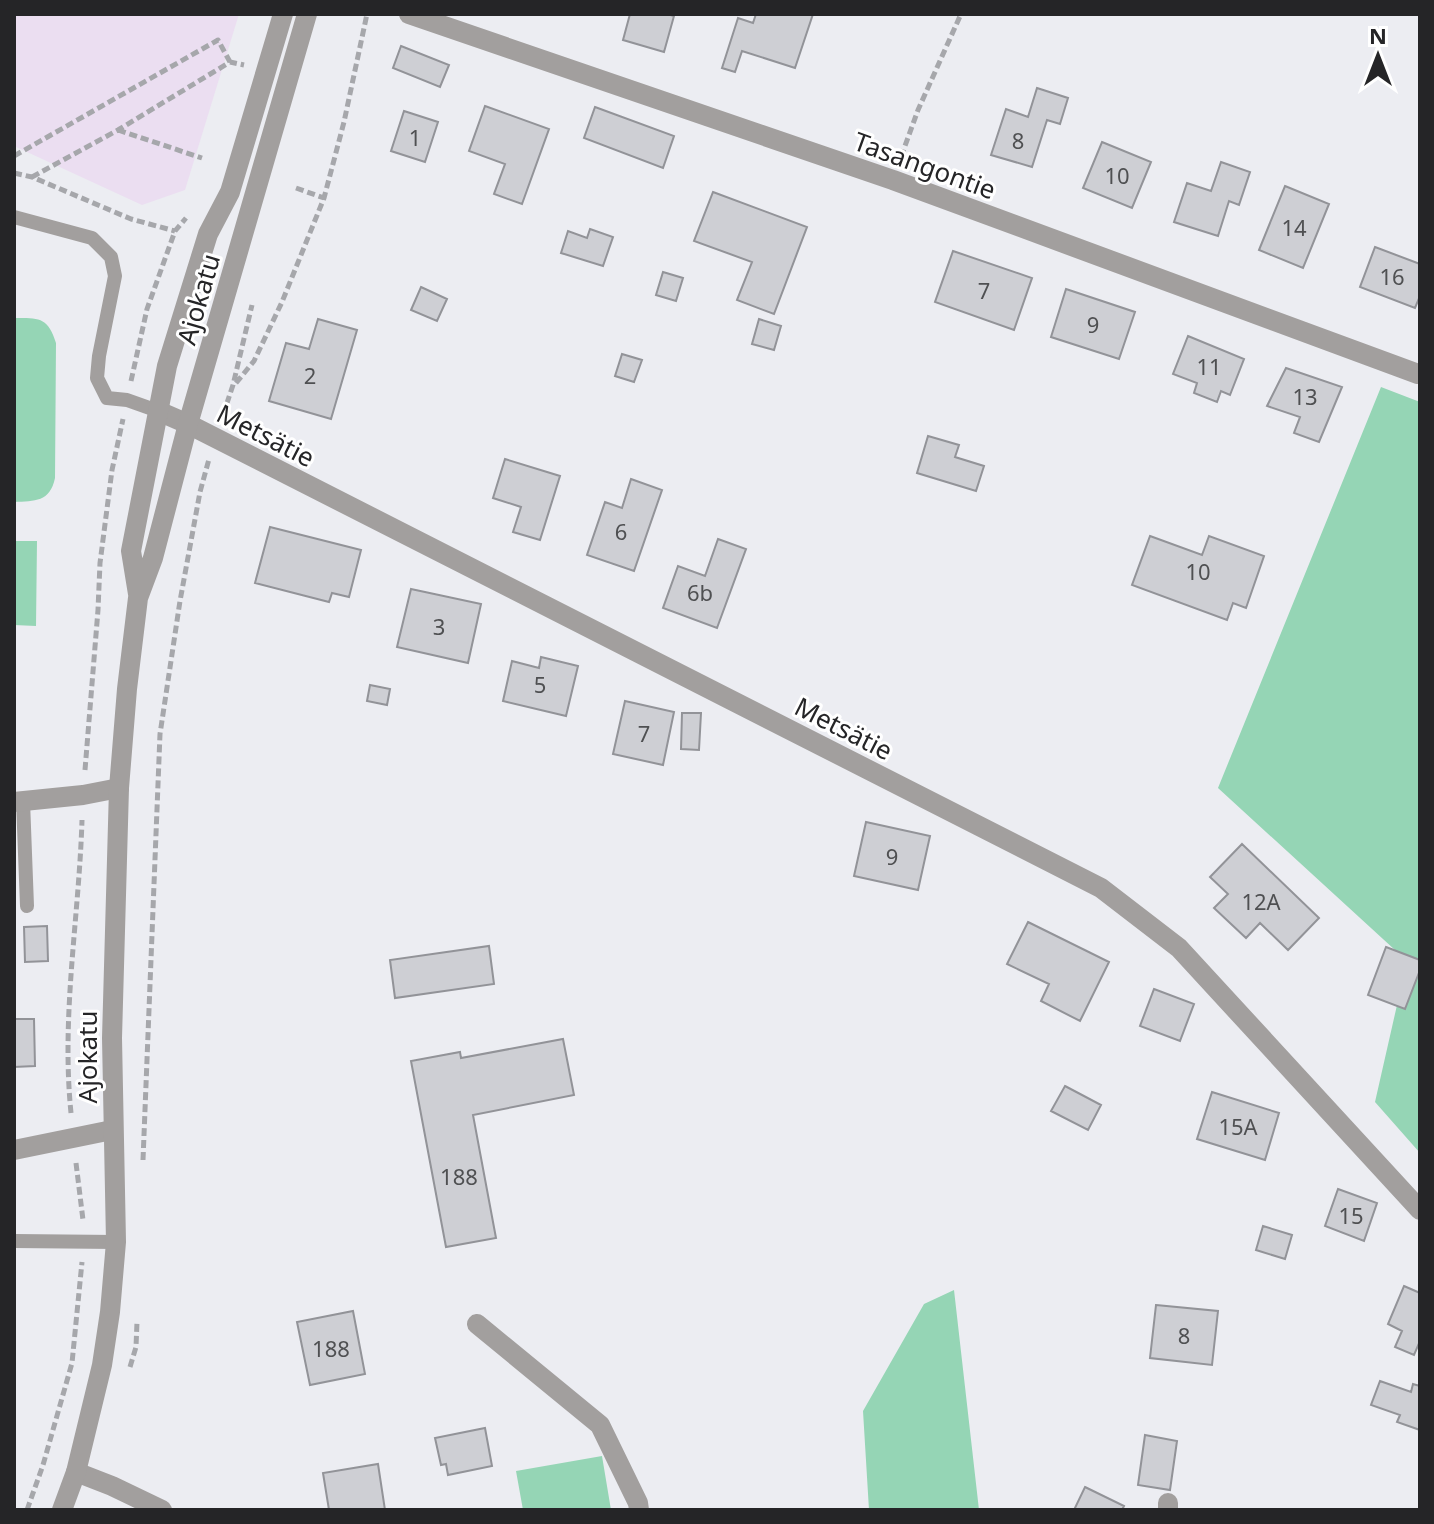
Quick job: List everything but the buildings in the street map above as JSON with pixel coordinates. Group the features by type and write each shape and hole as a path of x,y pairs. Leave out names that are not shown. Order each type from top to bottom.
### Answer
{"street":[{"name":"Ajokatu","path":"138,598 131,551 167,366 208,234 230,192 283,14"},
{"name":"Ajokatu","path":"62,1510 76,1472 102,1365 116,1242 112,1038 119,788 138,598 153,558 188,424 307,14"},
{"name":"Tasangontie","path":"409,14 893,180 1419,374"},
{"name":"Metsätie","path":"158,411 1101,888 1179,948 1420,1210"},
{"path":"19,801 119,788"},
{"path":"14,1150 112,1130"},
{"path":"477,1324 600,1425 639,1510"},
{"path":"76,1472 162,1510"}],"lane":[{"path":"14,217 92,238 111,257 115,276 97,378 107,398 127,400 158,411"},
{"path":"19,801 27,906"},
{"path":"14,1241 116,1242"}],"path":[{"path":"233,385 254,361 282,302 324,198 367,14"},
{"path":"893,180 918,110 961,14"},
{"path":"14,156 218,40 230,62"},
{"path":"32,177 118,130 230,62 249,67"},
{"path":"118,130 202,158"},
{"path":"14,173 32,177 131,219 175,231"},
{"path":"296,188 324,198"},
{"path":"142,1170 160,734 200,492 233,385 253,302"},
{"path":"128,1374 136,1347 137,1315"}],"shaded area":[{"path":"14,14 239,14 185,190 142,205 14,146"}],"green space":[{"path":"14,318 41,321 50,328 56,343 53,486 40,499 14,502"},
{"path":"1381,387 1420,402 1420,1153 1375,1102 1407,961 1218,788"},
{"path":"14,541 37,541 36,626 14,625"},
{"path":"954,1290 979,1510 869,1510 863,1411 924,1304"},
{"path":"602,1456 611,1510 523,1510 516,1471"}]}
